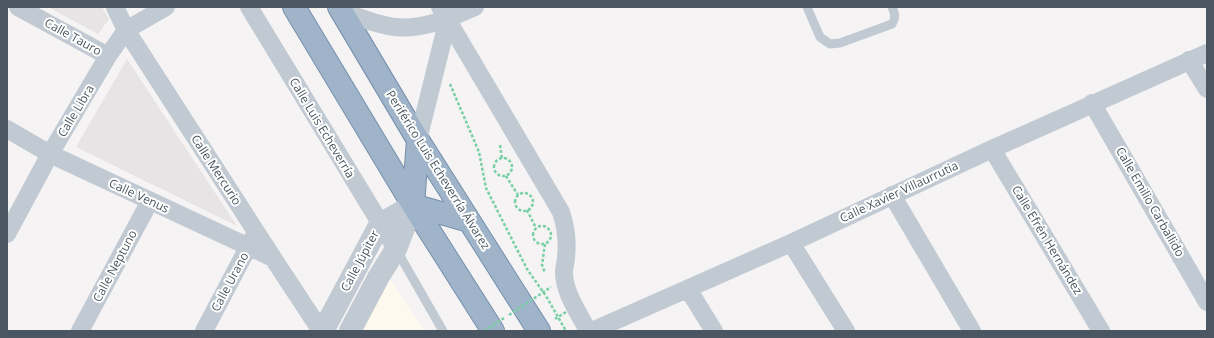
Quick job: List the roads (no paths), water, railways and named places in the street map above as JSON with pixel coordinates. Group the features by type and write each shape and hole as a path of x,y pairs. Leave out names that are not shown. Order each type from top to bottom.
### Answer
{"highway":[{"path":"294,7 413,205 498,325"},
{"name":"Periférico Luis Echeverría Álvarez","path":"340,9 418,140 469,221 547,325"},
{"path":"413,205 418,140"},
{"path":"413,205 469,221"}],"street":[{"name":"Calle Tauro","path":"18,7 108,56"},
{"name":"Calle Mercurio","path":"115,7 126,30 253,240"},
{"name":"Calle Libra","path":"7,234 50,154 108,56 126,30 166,7"},
{"name":"Calle Luis Echeverría","path":"248,7 396,249"},
{"path":"340,9 394,27 415,28 444,13 475,7"},
{"path":"418,140 439,57 444,13"},
{"path":"444,13 561,212 566,226 568,242 564,271 565,282 569,294 588,331"},
{"name":"Calle Xavier Villaurrutia","path":"592,331 791,243 892,194 1207,52"},
{"path":"1189,60 1207,89"},
{"name":"Calle Emilio Carballido","path":"1092,103 1207,302"},
{"name":"Calle Venus","path":"7,129 50,154 150,201 253,240 273,258 322,331"},
{"name":"Calle Efrén Hernández","path":"992,149 1101,331"},
{"path":"892,194 972,331"},
{"name":"Calle Neptuno","path":"80,331 150,201"},
{"name":"Calle Júpiter","path":"322,331 380,224 413,205"},
{"name":"Calle Júpiter","path":"350,331 378,278 396,249 413,205"},
{"name":"Calle Urano","path":"204,331 253,240"},
{"path":"791,243 846,331"},
{"path":"688,289 714,331"}],"lane":[{"path":"807,7 820,37 830,44 840,43 892,24 895,20 892,7"},
{"path":"396,249 443,331"}]}
